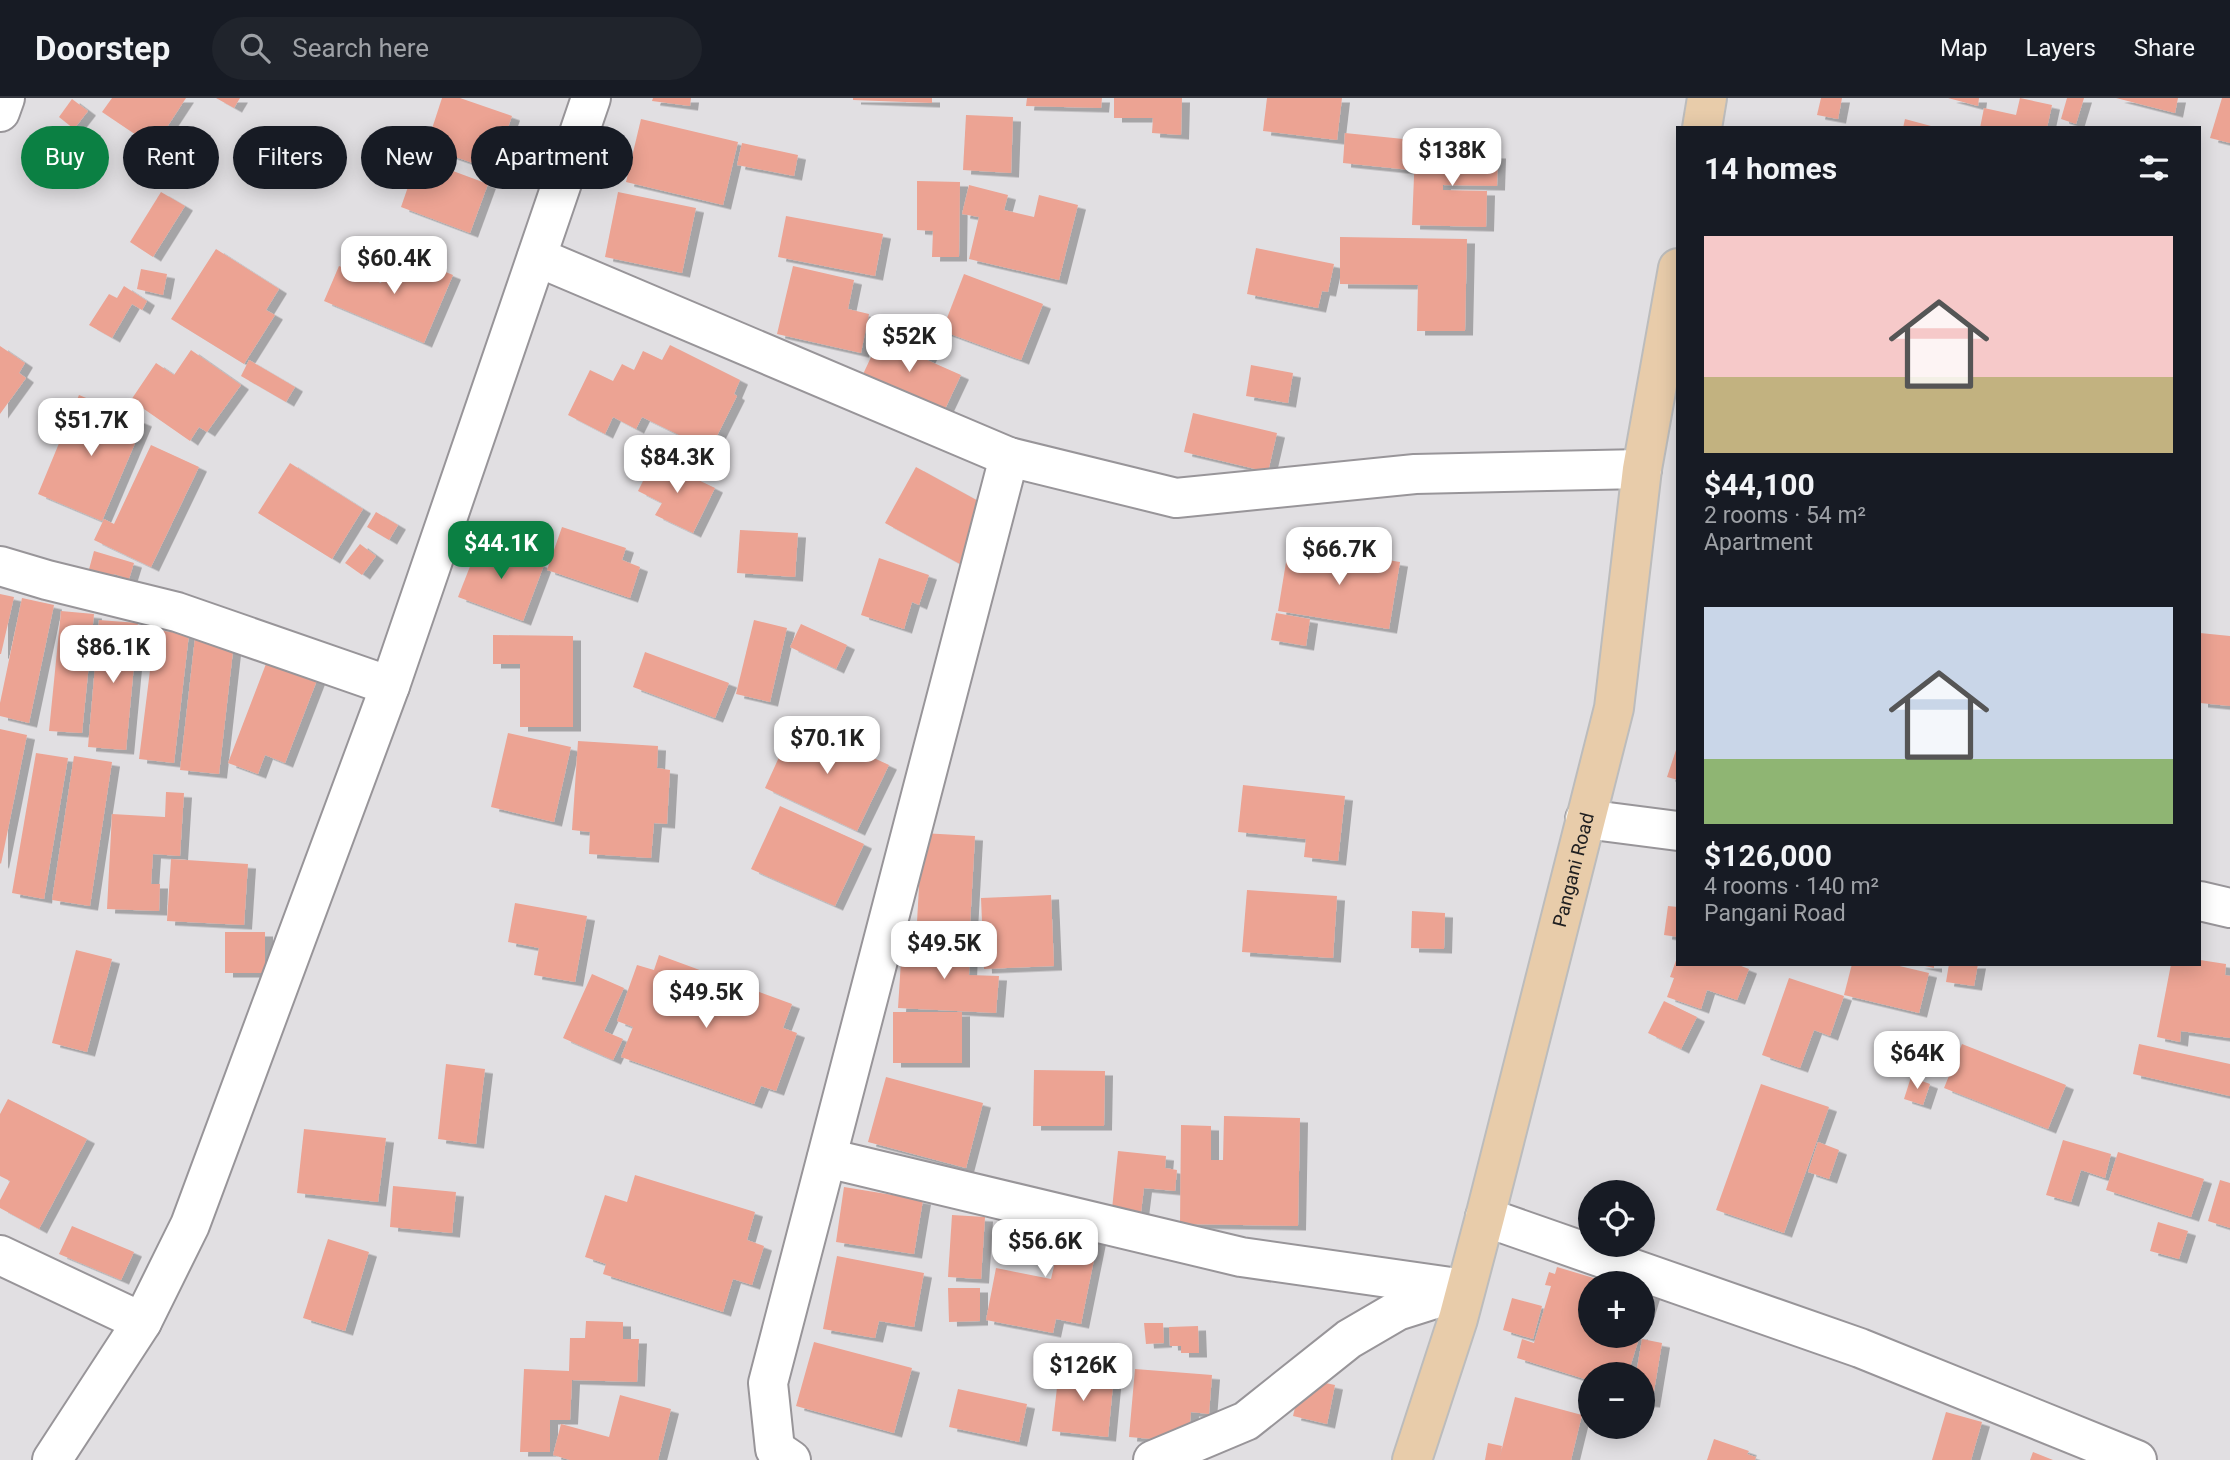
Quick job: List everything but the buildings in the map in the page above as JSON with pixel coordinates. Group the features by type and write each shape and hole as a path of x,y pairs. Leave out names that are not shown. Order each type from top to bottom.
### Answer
{"main road":[{"path":"1702,126 1706,98"},
{"name":"Pangani Road","path":"1412,1460 1485,1217 1614,708 1642,469 1676,279"}],"street":[{"path":"0,112 5,98"},
{"path":"51,1460 142,1322 190,1224 390,686 591,98"},
{"path":"537,257 1009,457 1176,498 1415,474 1642,469"},
{"path":"791,1460 775,1450 768,1382 1009,457"},
{"path":"0,566 177,612 390,686"},
{"path":"1585,819 1676,831"},
{"path":"2201,901 2230,908"},
{"path":"827,1158 1241,1257 1465,1289"},
{"path":"1485,1217 1860,1348 2137,1460"},
{"path":"0,1255 142,1322"},
{"path":"1153,1460 1245,1421 1349,1339 1397,1311 1465,1289"}]}
